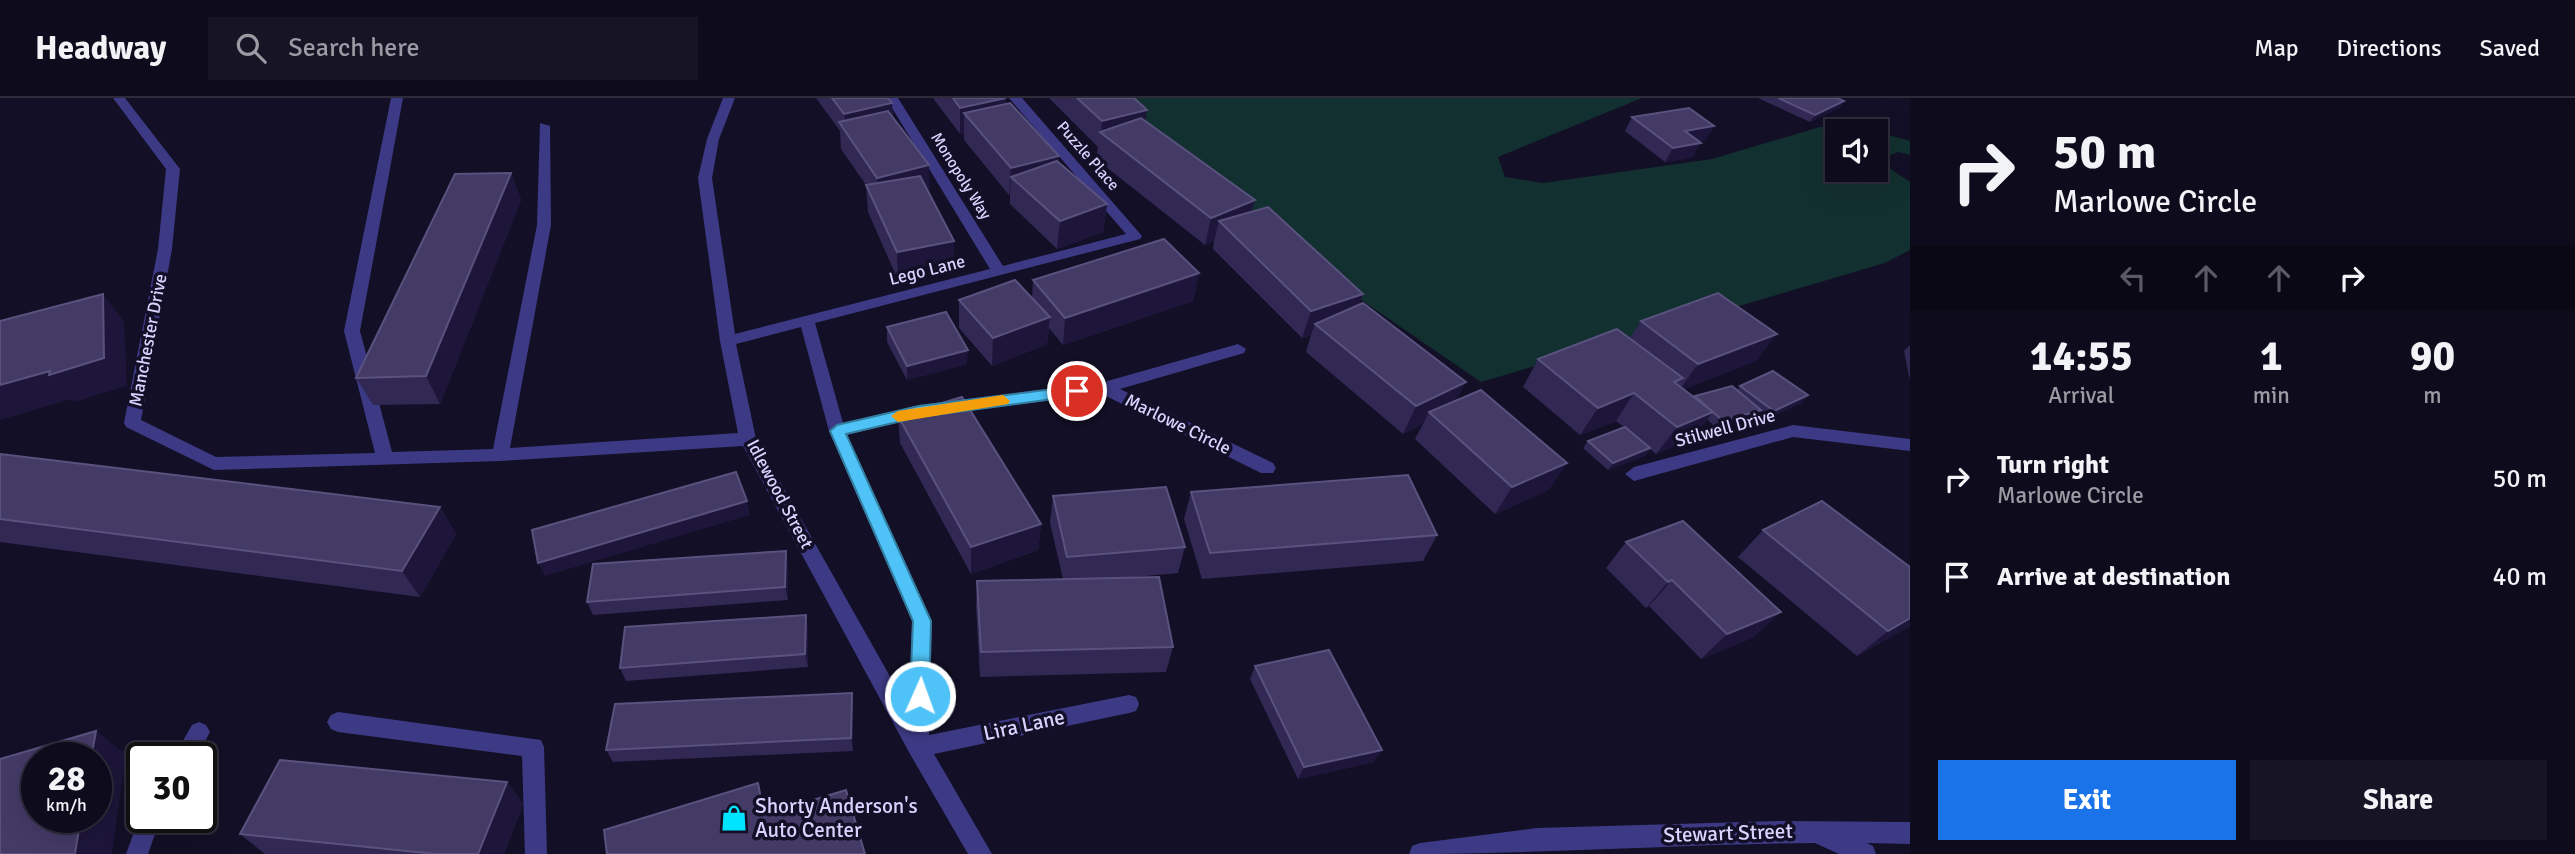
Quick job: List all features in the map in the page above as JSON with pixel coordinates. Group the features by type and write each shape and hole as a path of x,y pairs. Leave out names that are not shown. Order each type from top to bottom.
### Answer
{"street":[{"name":"Manchester Drive","path":"119,98 173,169 165,249 132,423 214,464 500,455 748,439"},
{"path":"385,459 352,331 397,98"},
{"name":"Idlewood Street","path":"729,98 713,139 705,178 728,341 748,439 918,747 981,854"},
{"name":"Monopoly Way","path":"892,98 999,271"},
{"name":"Puzzle Place","path":"1015,98 1135,236"},
{"path":"500,455 544,225 544,126"},
{"name":"Lego Lane","path":"728,341 1135,236"},
{"path":"807,321 837,431 922,621 918,747"},
{"path":"1104,388 1238,349"},
{"name":"Marlowe Circle","path":"837,431 919,411 1104,388 1267,468"},
{"name":"Stilwell Drive","path":"1634,474 1793,431 1910,445"},
{"name":"Lira Lane","path":"918,747 1129,704"},
{"path":"338,722 533,747 536,854"},
{"path":"193,742 199,732"},
{"path":"1813,831 1865,854"},
{"name":"Stewart Street","path":"1420,854 1464,845 1598,837 1813,831 1910,833"},
{"path":"137,854 144,833"}],"green space":[{"path":"1120,98 1642,98 1498,157 1505,177 1543,183 1712,159 1825,127 1825,182 1888,182 1888,167 1910,182 1910,250 1885,263 1481,382 1227,208"},
{"path":"1888,135 1910,141 1910,155 1898,152 1888,156"}],"building":[{"path":"832,98 888,98 892,103 844,114"},
{"path":"953,98 1006,98 960,108"},
{"path":"1077,98 1134,98 1147,110 1102,121"},
{"path":"1778,98 1837,98 1844,101 1815,115"},
{"path":"1010,103 1059,156 1011,168 964,113"},
{"path":"1689,108 1714,126 1685,131 1701,143 1673,148 1632,117"},
{"path":"888,111 929,165 877,178 839,122"},
{"path":"1141,118 1255,200 1211,218 1100,132"},
{"path":"1057,161 1107,204 1060,221 1011,177"},
{"path":"511,173 426,376 356,378 455,174"},
{"path":"920,176 954,241 897,252 866,185"},
{"path":"1268,207 1363,294 1311,311 1219,221"},
{"path":"1164,239 1199,273 1065,318 1033,280"},
{"path":"1015,280 1050,317 993,338 959,300"},
{"path":"1718,293 1777,334 1698,364 1641,321"},
{"path":"103,294 104,358 49,375 50,371 0,385 0,321"},
{"path":"1363,303 1466,382 1416,406 1315,324"},
{"path":"946,312 968,350 907,366 887,327"},
{"path":"1617,329 1683,378 1674,382 1713,412 1677,427 1634,393 1598,408 1538,359"},
{"path":"1773,371 1808,395 1774,411 1740,386"},
{"path":"1732,386 1761,410 1723,421 1695,396"},
{"path":"1481,390 1567,463 1512,487 1429,412"},
{"path":"962,397 1041,524 971,547 898,416"},
{"path":"1625,427 1650,448 1613,463 1588,441"},
{"path":"0,454 440,507 402,571 0,519"},
{"path":"736,472 747,501 538,563 532,530"},
{"path":"1408,475 1437,535 1210,553 1191,492"},
{"path":"1166,487 1185,547 1067,557 1053,496"},
{"path":"1822,501 1910,567 1910,618 1888,631 1763,530"},
{"path":"1683,521 1781,612 1727,634 1672,580 1668,582 1626,542"},
{"path":"786,551 785,587 587,602 593,564"},
{"path":"1159,577 1173,647 981,652 977,581"},
{"path":"806,615 805,654 620,668 625,627"},
{"path":"1329,650 1382,750 1304,767 1255,666"},
{"path":"852,693 851,738 606,750 615,704"},
{"path":"96,731 94,742 58,742"},
{"path":"21,753 21,833 78,833 75,854 0,854 0,759"},
{"path":"280,760 507,782 478,854 436,854 240,834"},
{"name":"Shorty Anderson's Auto Center","path":"758,783 764,815 846,790 865,854 607,854 604,830"}],"slow traffic":[{"path":"898,416 1003,401"}],"place":[{"name":"Shorty Anderson's Auto Center","path":"734,818"}],"route":[{"path":"920,696 922,621 837,431 919,411 1077,391"}]}
